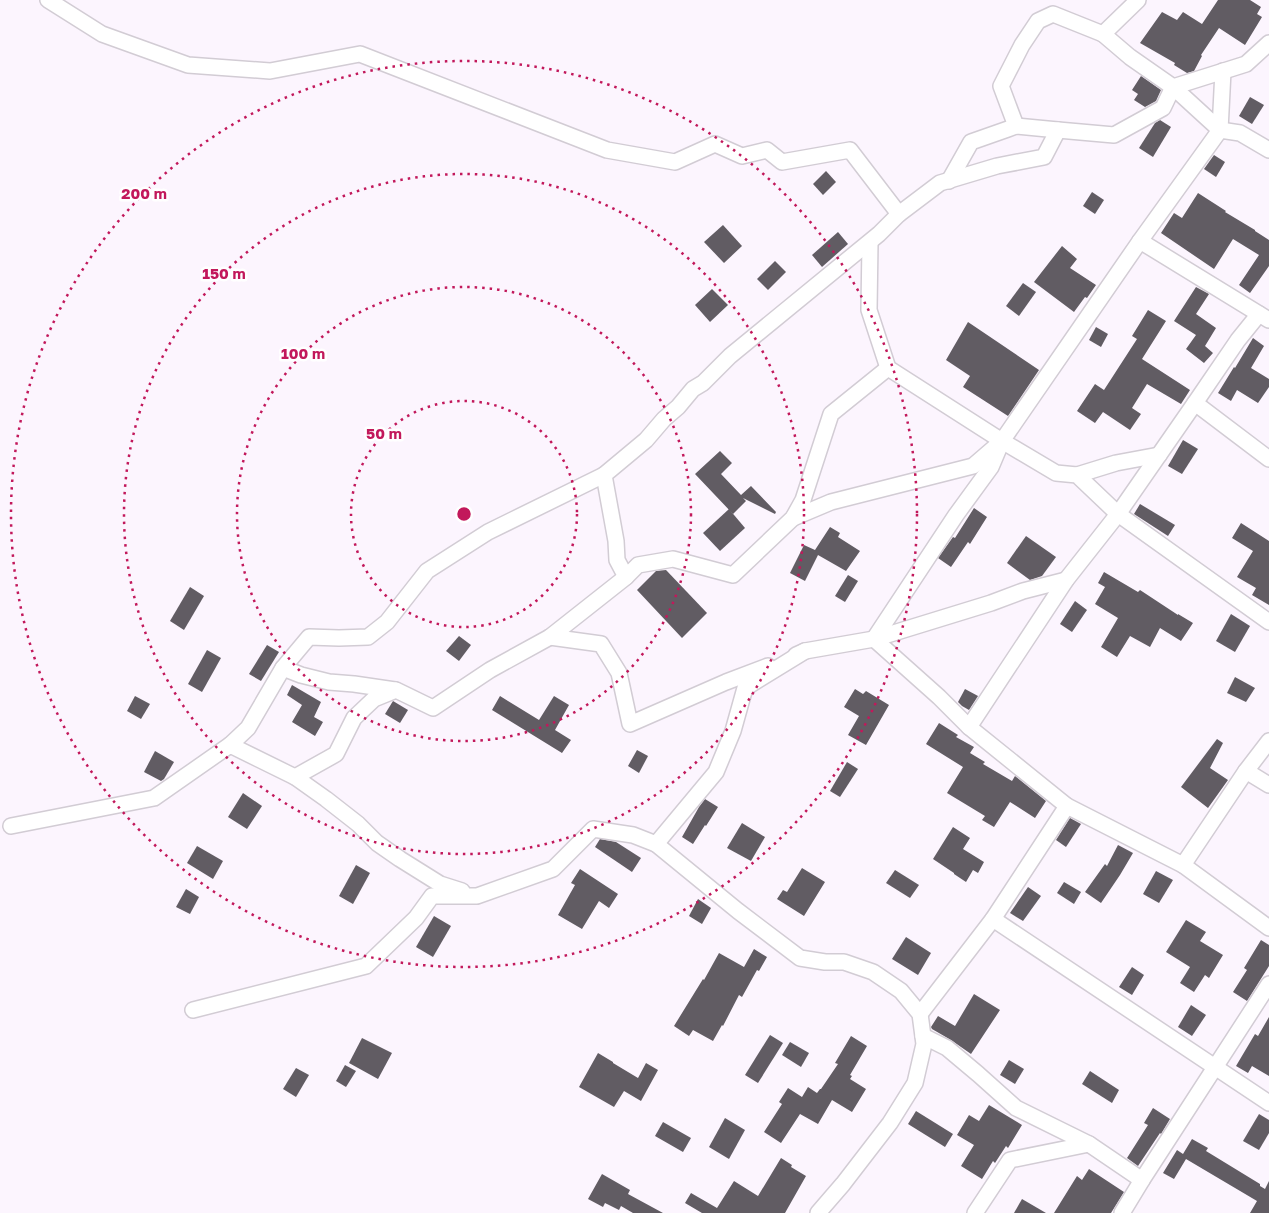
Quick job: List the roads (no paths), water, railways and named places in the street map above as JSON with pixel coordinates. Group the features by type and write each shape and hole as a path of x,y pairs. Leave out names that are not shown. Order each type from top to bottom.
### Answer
{"street":[{"path":"48,0 102,34 188,65 270,71 360,54 607,150 675,162 716,144 742,156 767,150 782,162 850,150 899,214"},
{"path":"1103,34 1138,0"},
{"path":"1016,126 1001,86 1022,45 1038,21 1053,14 1103,34 1130,57 1173,87 1220,130 1240,133 1269,150"},
{"path":"949,180 971,142 1016,126 1114,135 1163,108 1173,87 1246,64 1269,43"},
{"path":"874,639 956,515 991,467 1002,441 1140,240 1220,130 1223,71"},
{"path":"11,826 154,798 230,745 248,728 283,668 309,636 368,637 388,622 426,571 488,532 604,476 646,440 664,419 678,408 693,389 703,383 730,356 880,234 899,214 940,183 997,166 1044,157 1058,130"},
{"path":"969,727 1066,580 1118,514 1238,340 1264,317 1140,240"},
{"path":"870,242 869,310 888,368 1056,473 1077,475 1116,463 1159,455"},
{"path":"794,518 803,500 831,414 888,368"},
{"path":"1195,403 1269,459"},
{"path":"283,668 328,682 396,690 433,708 490,670 550,637 626,577 638,565 673,559 733,575 794,518 831,502 973,466 1002,441"},
{"path":"1077,475 1118,514 1269,622"},
{"path":"604,476 616,541 617,560 626,577"},
{"path":"550,637 601,644 618,673 630,724 726,682 805,651 874,639 991,604 1023,591 1066,580"},
{"path":"874,639 969,727 1067,806 1183,866 1269,928"},
{"path":"656,844 716,772 733,731 745,688 805,651"},
{"path":"295,777 336,754 354,718 374,699 396,690"},
{"path":"1183,866 1246,771 1269,741"},
{"path":"230,745 295,777 358,824 377,843 440,884 477,896"},
{"path":"1246,771 1269,785"},
{"path":"920,1014 993,919 1067,806"},
{"path":"193,1010 366,966 416,918 432,896 477,896 553,869 593,829 633,835 656,844 738,911 800,958 825,962 844,962 873,972 901,991 920,1014 924,1044 915,1083 890,1124 818,1213"},
{"path":"993,919 1269,1103"},
{"path":"1122,1213 1269,984"},
{"path":"923,1036 946,1048 1016,1108 1089,1144 1142,1180"},
{"path":"975,1213 1010,1160 1089,1144"}]}
